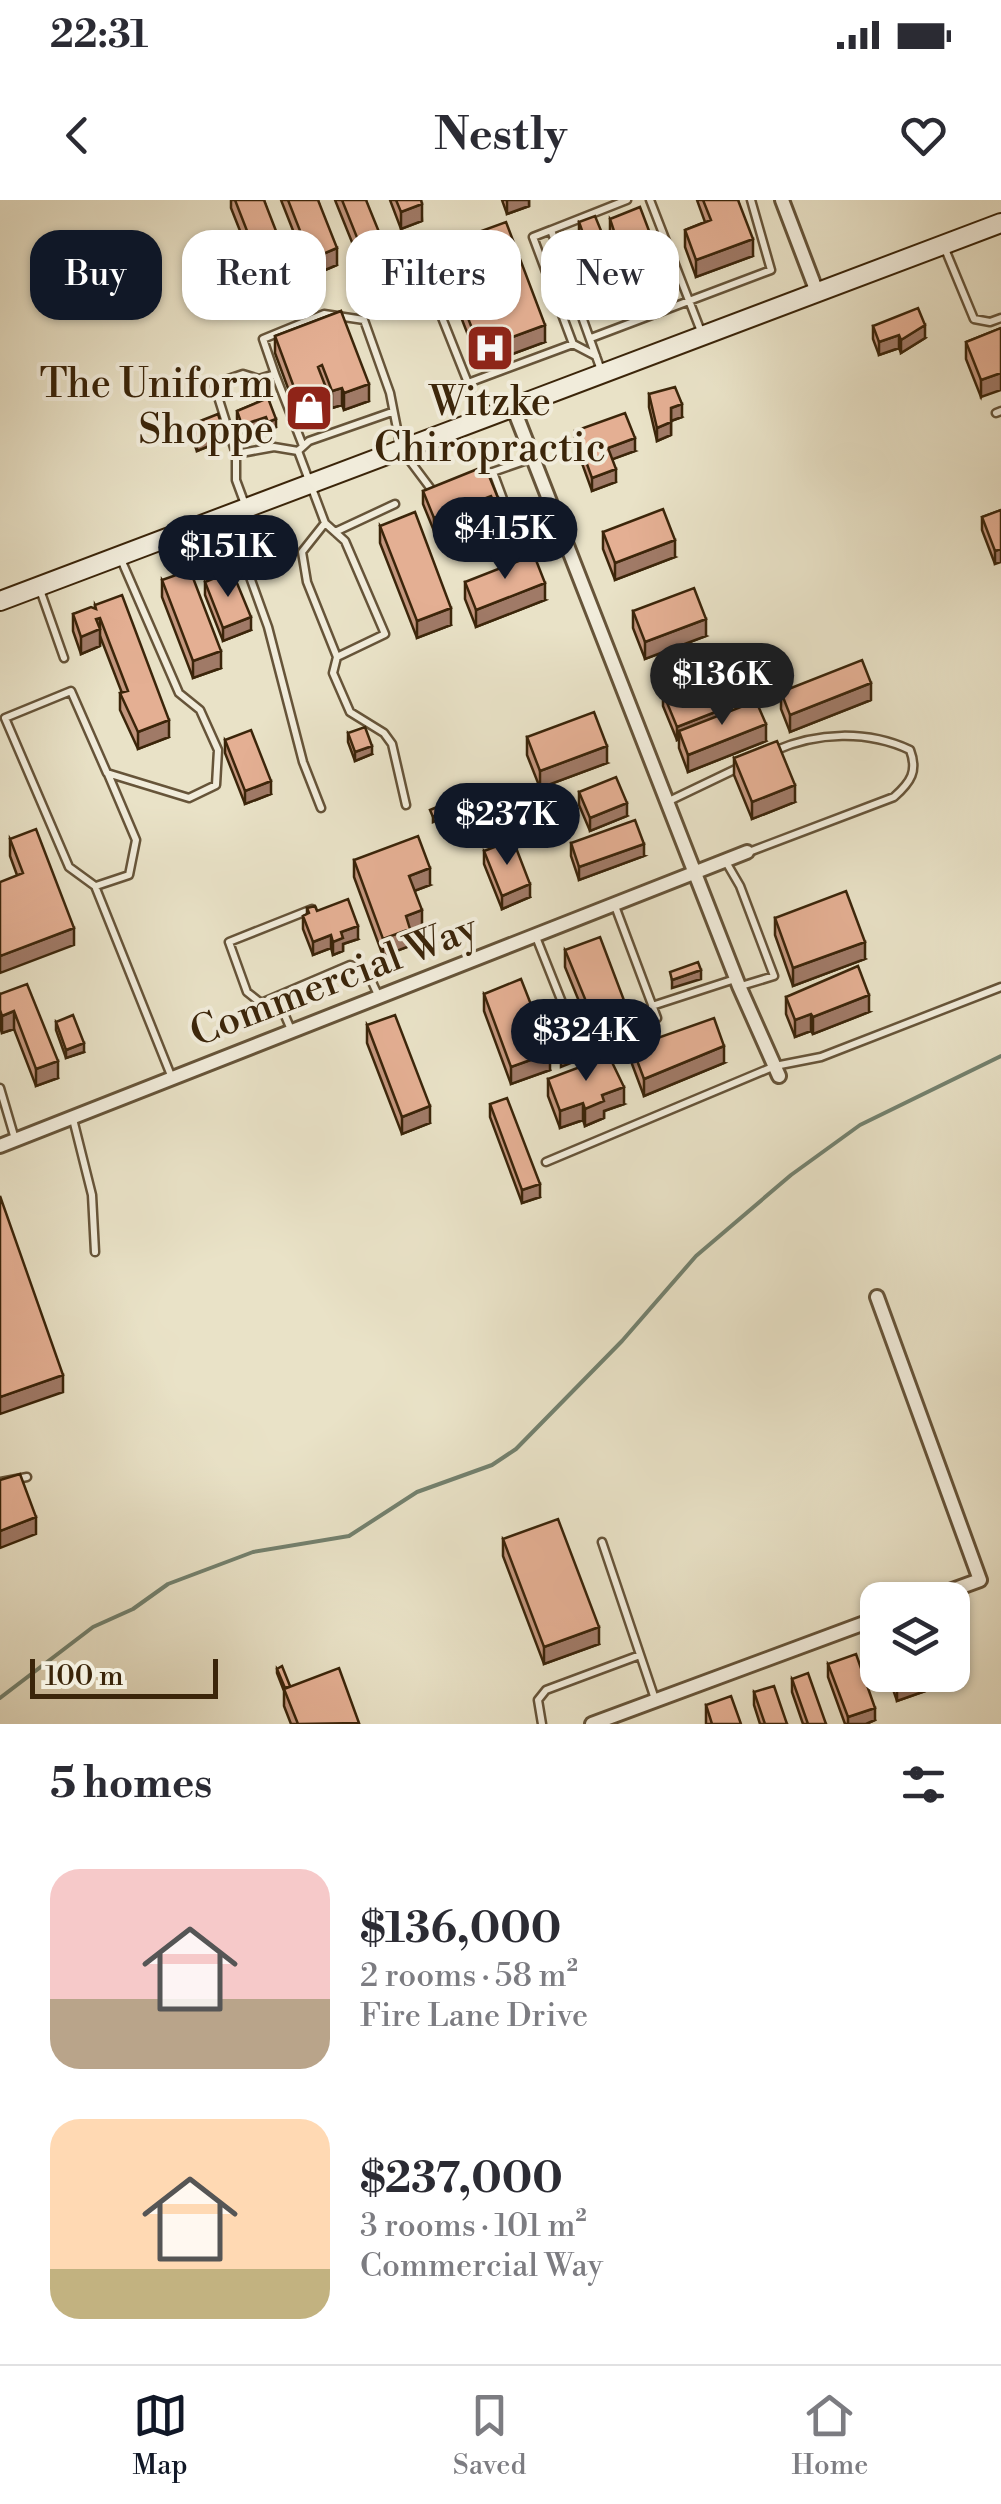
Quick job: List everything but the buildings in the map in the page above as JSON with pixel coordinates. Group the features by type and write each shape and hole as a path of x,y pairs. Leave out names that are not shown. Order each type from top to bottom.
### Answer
{"street":[{"path":"782,200 818,292"},
{"path":"0,601 513,407 600,365 702,336 1001,223"},
{"path":"513,407 736,978 777,1071"},
{"name":"Commercial Way","path":"0,1146 747,852"},
{"path":"877,1297 980,1580 970,1584"},
{"path":"592,1724 860,1625"}],"lane":[{"path":"551,230 627,200"},
{"path":"650,200 702,336"},
{"path":"591,338 771,270 751,200"},
{"path":"541,234 533,237 541,258"},
{"path":"943,245 974,319 990,322 1001,318"},
{"path":"337,656 385,634 345,541 325,523 263,339 324,314 364,320 401,449 432,493 448,488"},
{"path":"443,320 478,420"},
{"path":"564,320 573,344 600,365"},
{"path":"584,320 600,365"},
{"path":"468,383 573,344"},
{"path":"246,508 236,480 236,454 214,384 242,374 259,380 275,374"},
{"path":"236,454 274,447 300,448 392,412"},
{"path":"478,477 532,458"},
{"path":"493,472 520,545 561,530"},
{"path":"335,532 395,504"},
{"path":"227,515 268,627 302,762 321,808"},
{"path":"325,523 302,552 307,582 337,656 333,673 350,712 384,733 392,744 406,805"},
{"path":"107,773 189,798 216,785 218,750 200,710 179,693 120,556"},
{"path":"39,586 64,658"},
{"path":"95,886 129,875 136,840 71,692 4,718 68,867 95,886 172,1079"},
{"path":"747,852 894,797 910,782 915,763 910,750 886,739 832,734 766,755"},
{"path":"667,802 748,763"},
{"path":"652,1006 736,978 774,976 740,886 726,862"},
{"path":"536,937 579,1045 657,1018 615,906"},
{"path":"312,909 229,942 248,992 261,1003 350,964 366,969 380,998"},
{"path":"546,1162 1001,987"},
{"path":"277,997 292,1032"},
{"path":"0,1088 16,1140"},
{"path":"72,1118 92,1195 95,1252"},
{"path":"0,1482 27,1477"},
{"path":"602,1542 655,1701"},
{"path":"542,1724 538,1700 546,1690 640,1655"}],"waterway":[{"path":"0,1698 93,1627 133,1609 168,1584 253,1552 349,1536 417,1492 492,1465 516,1449 622,1341 696,1256 791,1175 860,1125 1001,1056"}],"place":[{"name":"Witzke Chiropractic","path":"490,348"},
{"name":"The Uniform Shoppe","path":"309,408"}]}
